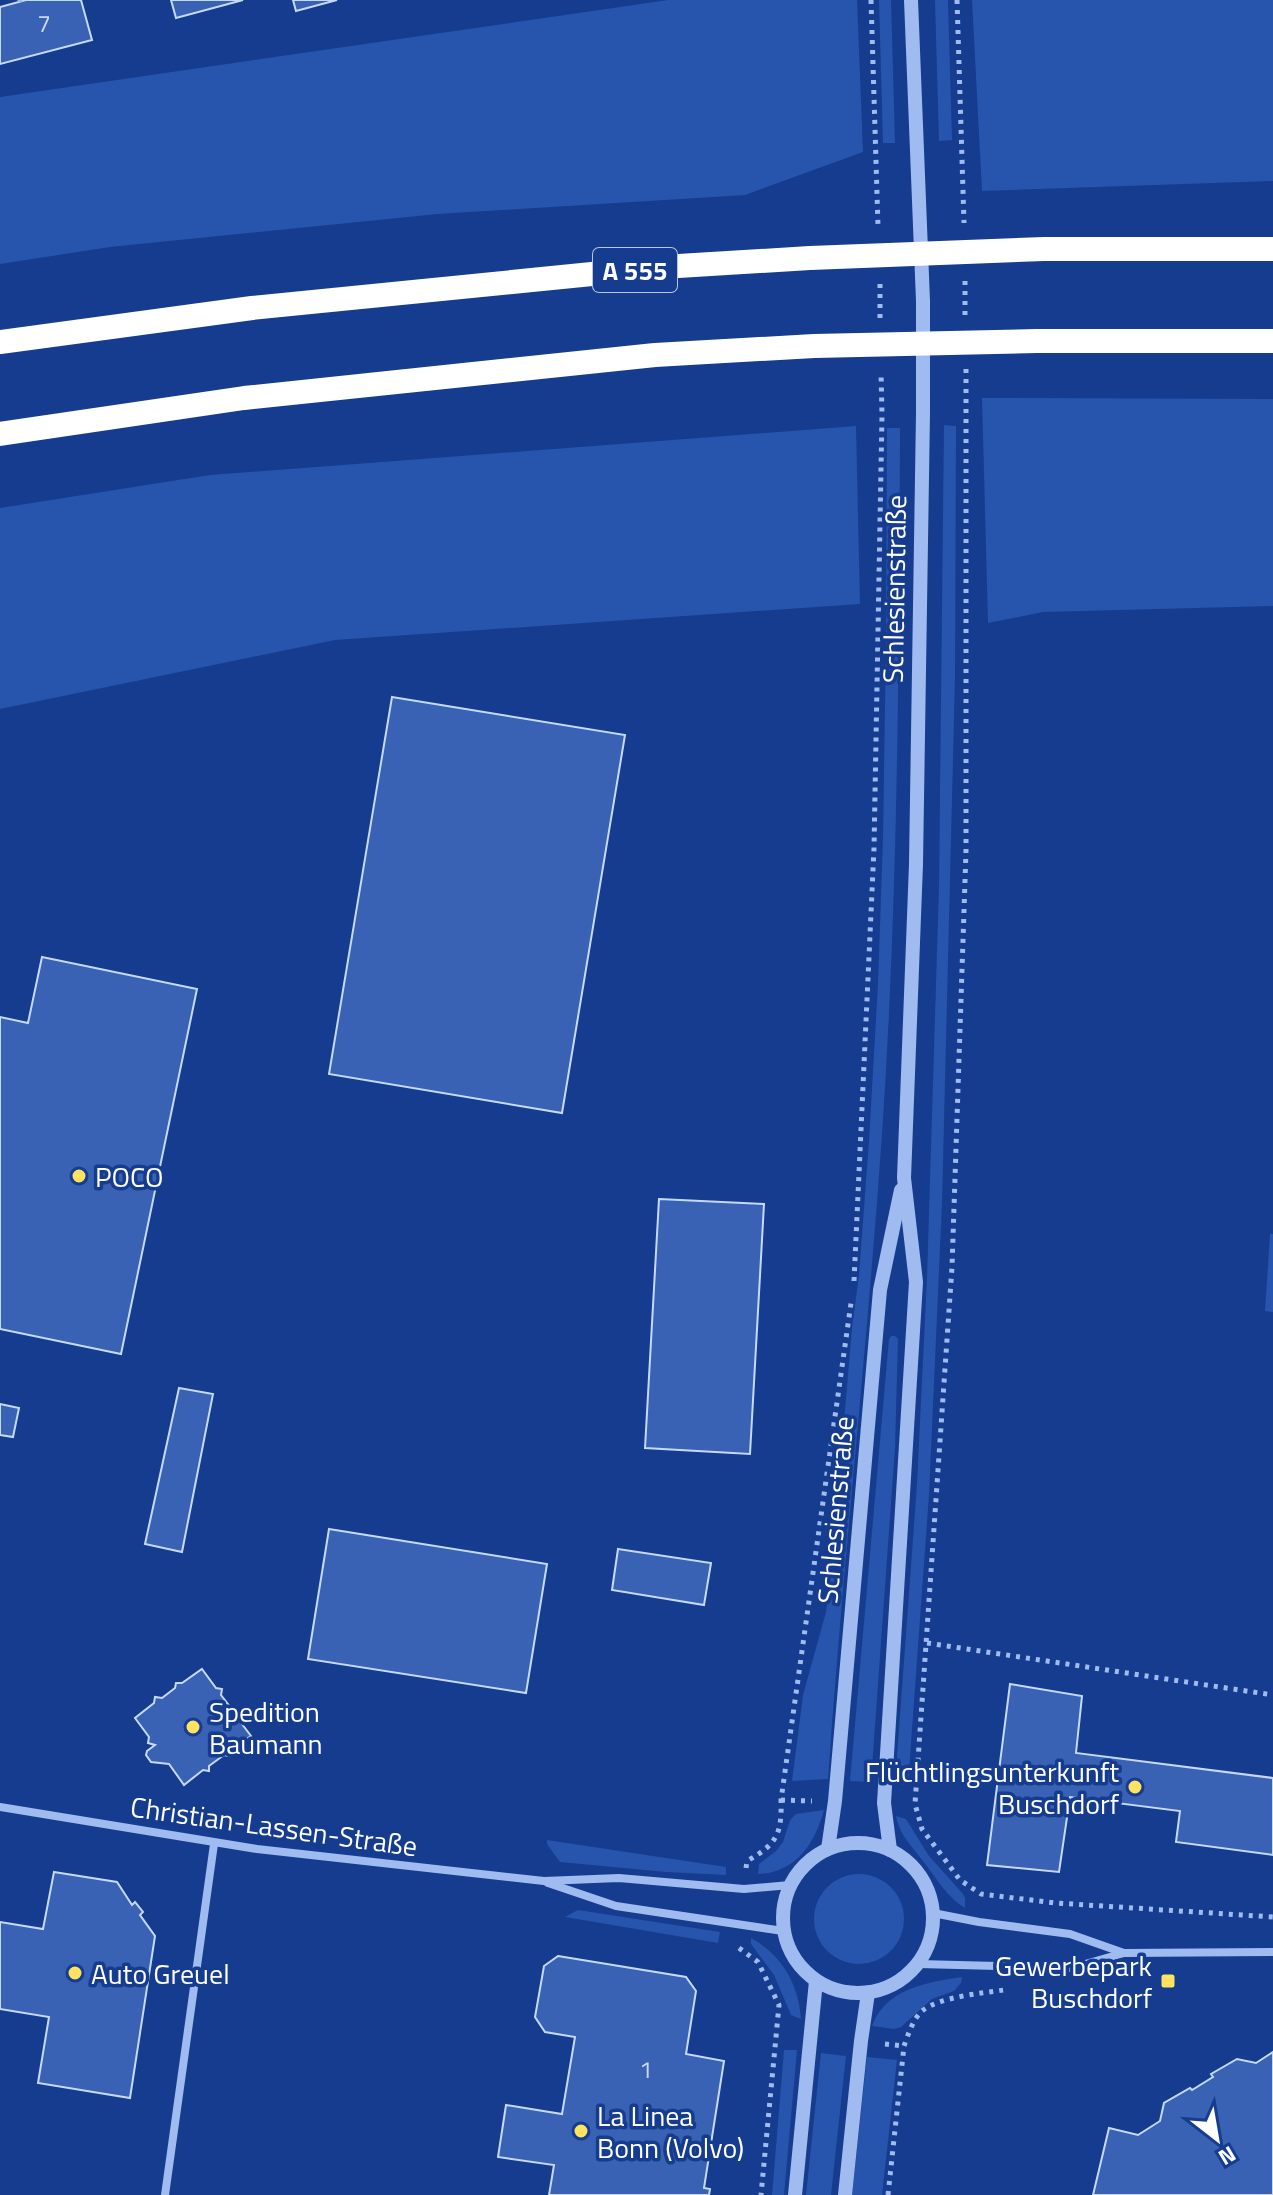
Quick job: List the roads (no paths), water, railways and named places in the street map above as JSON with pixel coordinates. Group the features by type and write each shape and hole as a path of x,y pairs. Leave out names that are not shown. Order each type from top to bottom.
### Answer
{"highway":[{"name":"A 555","path":"0,342 252,308 662,267 1044,249 1273,249"},
{"path":"0,434 244,398 655,355 814,346 1021,341 1273,341"}],"street":[{"name":"Schlesienstraße","path":"890,1850 884,1803 916,1282 904,1178 916,864 923,413 923,301 911,0"},
{"name":"Schlesienstraße","path":"828,1849 835,1801 880,1290 904,1178"},
{"name":"Christian-Lassen-Straße","path":"0,1807 214,1844 544,1881 619,1878 744,1889 790,1885"},
{"path":"849,1843 870,1844 890,1850 907,1861 920,1876 929,1894 933,1913 927,1949 904,1978 887,1988 850,1994 832,1990 800,1968 789,1950 783,1931 783,1907 790,1885 813,1857 828,1849 849,1843"},
{"path":"165,2195 214,1844"},
{"name":"Christian-Lassen-Straße","path":"544,1881 616,1906 783,1931"},
{"path":"933,1913 1070,1934 1124,1953"},
{"path":"918,1964 1071,1968 1124,1953 1273,1952"},
{"path":"795,2195 816,1981"},
{"path":"845,2195 868,1993"}],"place":[{"name":"POCO","path":"79,1176"},
{"name":"Spedition Baumann","path":"193,1727"},
{"name":"Flüchtlingsunterkunft Buschdorf","path":"1135,1787"},
{"name":"Auto Greuel","path":"75,1973"},
{"name":"Gewerbepark Buschdorf","path":"1168,1981"},
{"name":"La Linea Bonn (Volvo)","path":"581,2131"}]}
